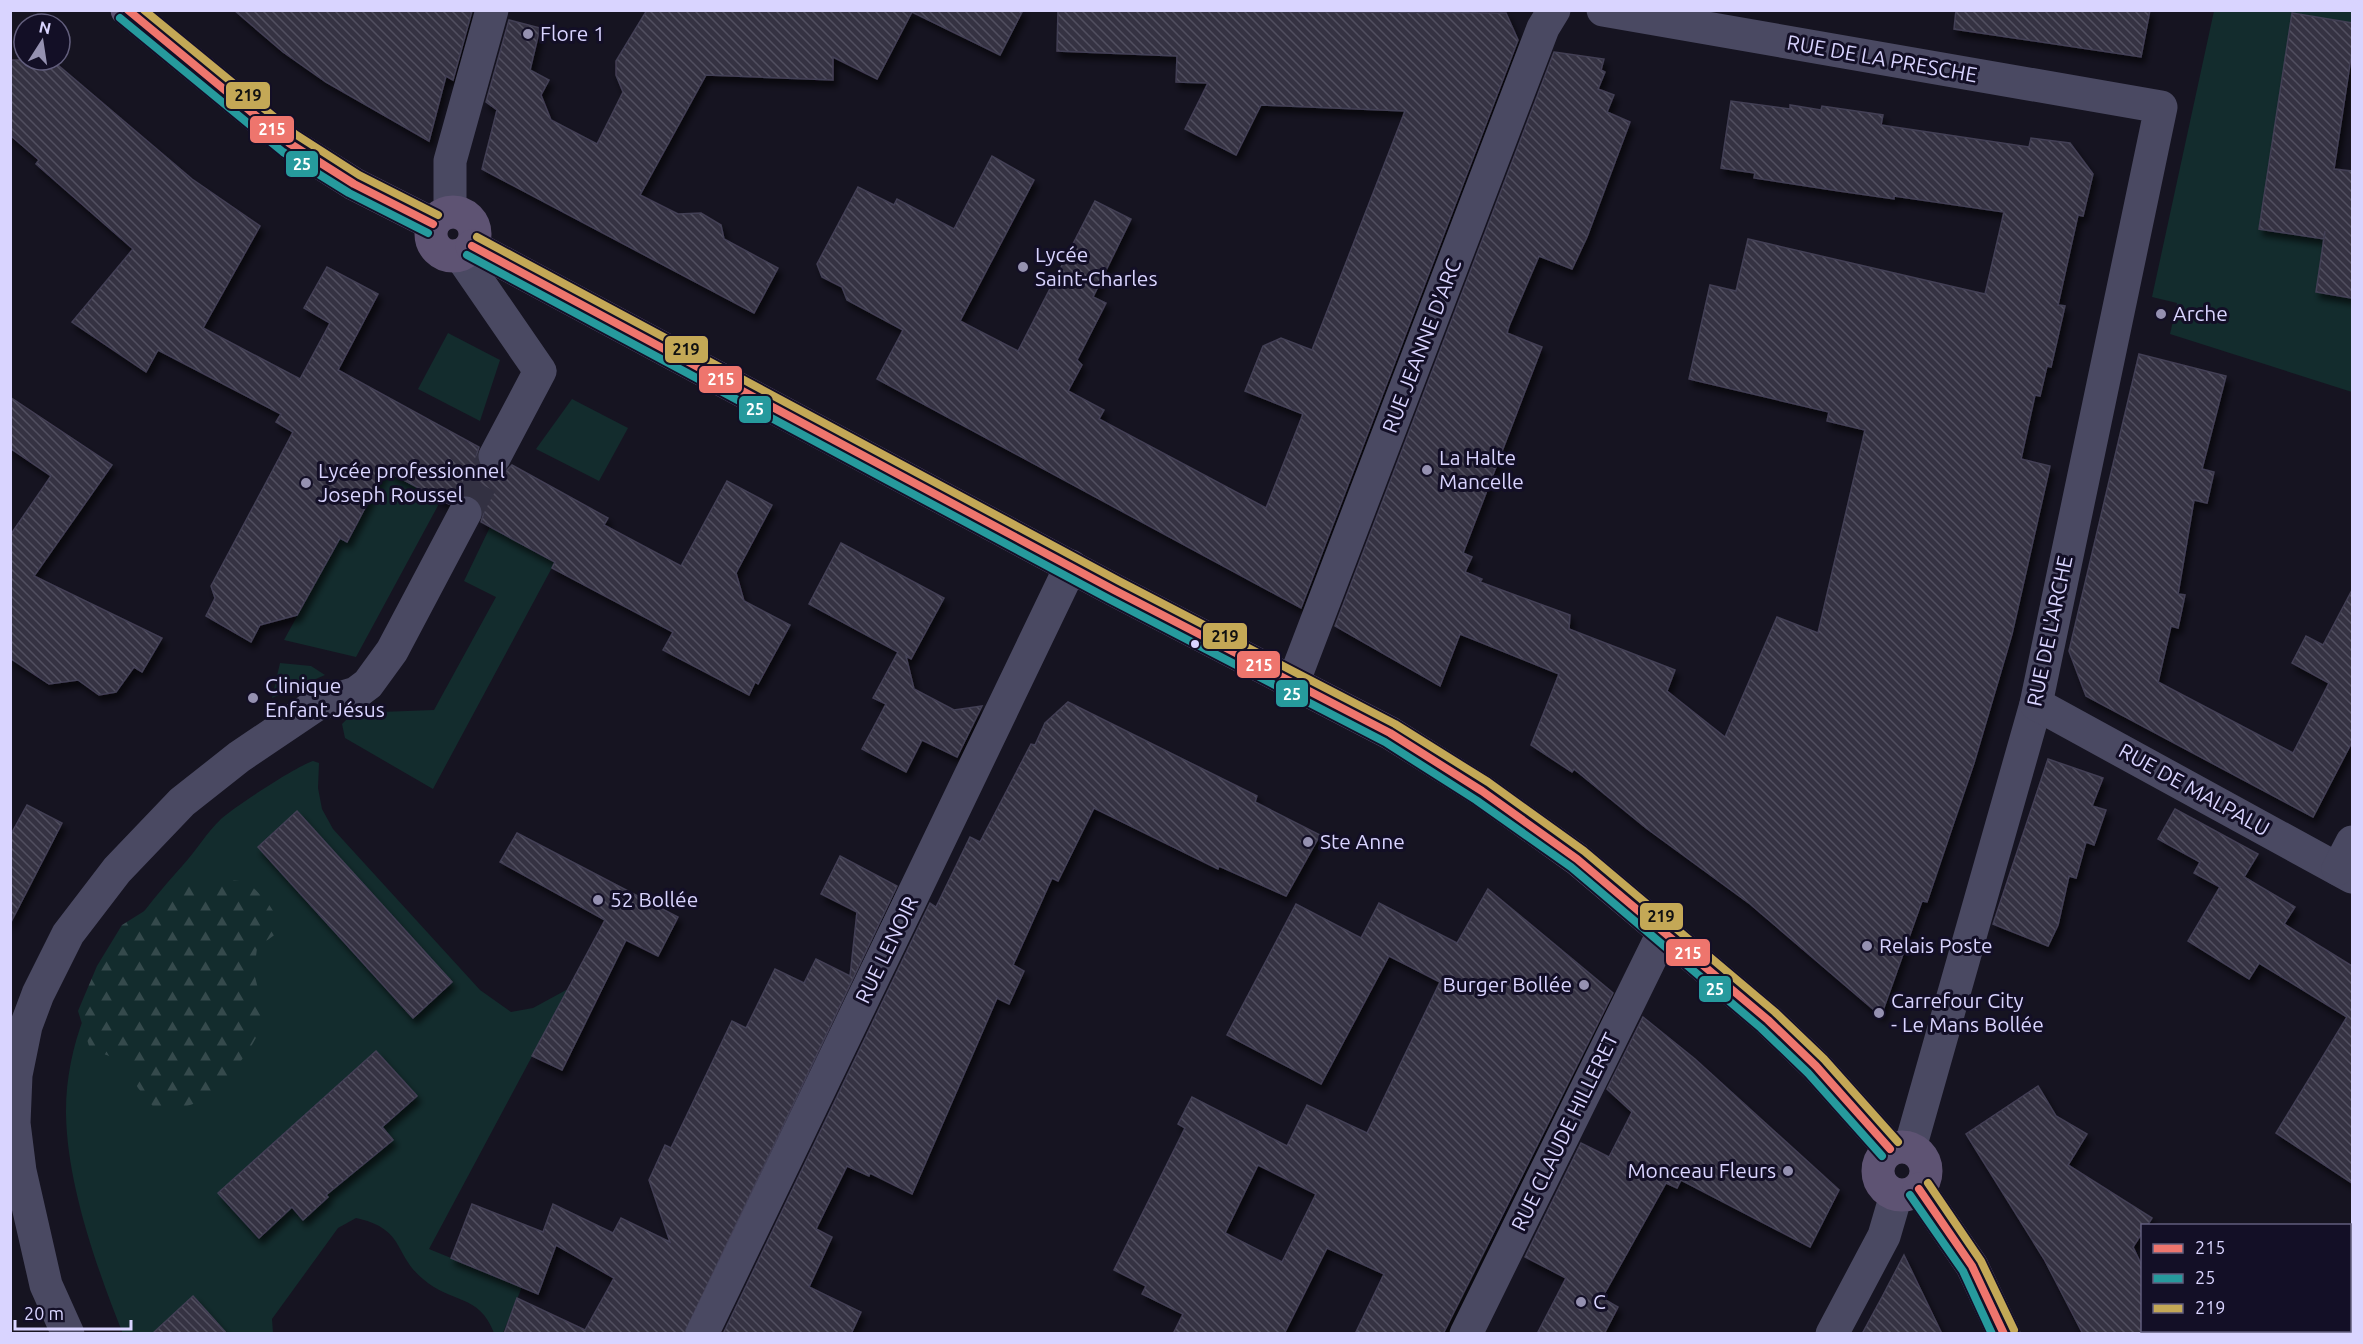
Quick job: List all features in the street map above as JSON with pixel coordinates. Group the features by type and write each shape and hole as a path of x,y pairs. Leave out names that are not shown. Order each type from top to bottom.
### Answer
{"main road":[{"path":"128,10 289,143 354,184 441,218 464,214 470,219 475,232 466,250 1390,733 1482,790 1577,860 1664,931 1816,1066 1900,1148 1879,1162 1879,1178 1882,1185 1907,1192 1972,1266 2004,1334"}],"street":[{"path":"441,218 450,161 492,10"},
{"name":"RUE JEANNE D'ARC","path":"1293,683 1542,28 1554,10"},
{"name":"RUE DE LA PRESCHE","path":"1603,10 2161,107"},
{"name":"RUE DE L'ARCHE","path":"1900,1148 2036,704 2161,107"},
{"path":"466,250 540,371 495,456"},
{"path":"68,1334 46,1285 20,1171 14,1123 16,1075 26,1026 38,994 68,934 117,870 182,802 239,757 316,705 356,693 368,684 392,651 465,513"},
{"name":"RUE LENOIR","path":"702,1334 1071,566"},
{"name":"RUE DE MALPALU","path":"2036,704 2348,863"},
{"name":"RUE CLAUDE HILLERET","path":"1466,1334 1664,931"},
{"path":"1832,1334 1907,1192"}],"green space":[{"path":"2214,11 2352,11 2352,23 2292,14 2259,228 2324,239 2316,292 2352,298 2352,392 2170,334 2177,303 2152,297"},
{"path":"448,333 500,360 480,421 418,389"},
{"path":"572,399 628,428 599,481 536,449"},
{"path":"385,470 441,500 356,657 284,640 340,538 348,542"},
{"path":"490,527 555,562 433,789 345,738 342,724 353,713 434,710 496,597 464,581"},
{"path":"280,663 311,666 325,675 272,698"},
{"path":"313,761 319,763 318,788 322,809 333,829 480,990 511,1012 533,1008 568,989 429,1249 522,1287 503,1333 494,1333 481,1311 433,1287 423,1279 414,1270 397,1243 383,1229 356,1218 338,1228 272,1319 273,1333 123,1334 85,1226 72,1169 66,1114 68,1079 75,1044 86,1011 118,948 160,891 211,830 221,819 252,797"},
{"path":"223,879 248,882 268,903 280,922 277,933 257,948 254,973 266,1020 249,1050 214,1097 160,1115 138,1088 123,1061 90,1049 78,1011 97,966 122,925 181,888"}],"building":[{"path":"234,10 472,11 453,80 446,76 429,141 326,82 283,52"},
{"path":"647,10 1023,10 1000,55 912,12 877,79 833,57 833,80 706,75 640,195 678,214 701,213 721,225 724,239 778,268 754,313 482,169 497,110 486,102 509,20 540,28 530,70 549,80 541,95 551,120 597,144 623,92 616,75 616,61"},
{"path":"1058,10 1506,13 1518,40 1301,608 877,379 903,330 847,300 842,287 822,277 817,264 858,187 894,205 897,199 954,229 992,156 1034,180 960,321 1018,351 1095,201 1131,219 1093,297 1106,303 1077,360 1082,365 1068,391 1104,410 1099,419 1266,508 1303,414 1245,391 1263,346 1281,338 1312,350 1405,111 1261,105 1236,155 1185,129 1208,83 1176,82 1177,56 1057,51"},
{"path":"1956,10 2150,10 2141,57 1954,29"},
{"path":"2292,13 2352,23 2352,51 2334,169 2352,171 2352,298 2316,292 2324,239 2259,229"},
{"path":"1554,52 1604,59 1601,70 1605,72 1598,89 1614,95 1607,112 1630,122 1587,237 1572,269 1539,256 1509,326 1507,333 1542,347 1463,553 1472,557 1465,572 1482,579 1480,582 1570,615 1569,629 1675,670 1667,691 1725,737 1777,617 1818,633 1865,430 1827,421 1829,412 1689,379 1710,285 1736,291 1748,239 1985,294 2004,212 1894,196 1894,199 1754,178 1755,173 1721,168 1731,101 1790,109 1790,105 1821,110 1822,106 1883,115 1881,125 2029,147 2031,138 2070,143 2093,174 2083,216 2078,215 2058,305 2065,306 2051,367 2047,366 2040,396 2035,395 2021,459 2050,466 2012,634 1974,763 1927,902 1922,901 1881,1016 1750,904 1646,828 1574,769 1572,772 1531,745 1559,674 1460,634 1440,686 1335,626"},
{"path":"10,60 12,60 12,72 66,72 192,179 260,226 203,328 300,379 330,323 304,308 327,267 378,294 338,370 479,447 476,457 479,465 486,472 496,475 505,472 512,465 608,518 604,525 681,566 727,481 772,505 736,573 744,601 790,625 758,684 755,682 749,695 663,650 673,632 552,568 555,562 481,522 484,512 481,503 474,497 464,494 455,497 449,504 385,470 347,542 340,538 297,615 260,625 251,642 206,616 215,598 211,586 293,432 276,422 281,414 158,350 146,372 72,322 133,249 36,164 39,160 10,135"},
{"path":"2139,354 2226,376 2202,469 2214,472 2207,503 2194,500 2178,594 2185,595 2178,628 2171,626 2158,682 2293,753 2329,683 2292,663 2306,636 2323,645 2352,590 2352,742 2313,817 2086,696 2069,651"},
{"path":"10,397 112,465 34,576 162,638 142,672 134,667 116,692 99,695 78,680 49,684 10,658 11,534 51,476 10,448"},
{"path":"841,543 944,598 911,659 906,656 914,689 954,710 982,706 957,757 922,740 906,772 862,749 886,704 873,698 898,652 809,604"},
{"path":"1068,702 1257,796 1255,802 1320,835 1286,896 1219,866 1218,869 1094,808 1058,881 1052,878 1013,965 1024,971 1009,1004 997,998 912,1194 870,1173 869,1176 847,1166 816,1229 832,1237 809,1287 861,1312 851,1334 723,1334 930,903 936,907 970,837 980,842 1031,744 1035,745 1045,723"},
{"path":"2048,759 2103,778 2092,806 2106,810 2094,845 2086,842 2076,878 2069,876 2058,925 2048,946 1993,924"},
{"path":"27,805 62,823 10,924 10,836"},
{"path":"2175,809 2258,854 2244,877 2295,907 2284,924 2352,966 2352,1183 2276,1133 2347,1017 2259,963 2249,979 2188,941 2220,887 2194,873 2200,862 2158,839"},
{"path":"297,811 452,982 413,1018 258,847"},
{"path":"517,833 678,917 658,956 626,940 562,1070 532,1056 605,920 500,862"},
{"path":"840,856 897,886 684,1334 504,1334 517,1298 585,1330 614,1278 556,1245 538,1294 451,1258 472,1204 543,1232 553,1204 613,1233 621,1218 670,1242 649,1180 665,1145 671,1148 732,1021 746,1028 775,969 804,983 816,959 850,976 857,912 821,894"},
{"path":"1488,889 1613,993 1443,1334 1355,1334 1384,1274 1327,1248 1284,1334 1173,1334 1183,1314 1142,1294 1146,1286 1114,1270 1185,1128 1178,1124 1192,1097 1287,1146 1307,1105 1367,1133 1440,982 1389,956 1321,1084 1227,1035 1296,904 1361,938 1379,903 1457,943","holes":["1258,1165 1316,1194 1282,1262 1225,1233"]},
{"path":"1643,1017 1695,1059 1839,1190 1810,1247 1681,1180 1677,1188 1666,1183 1602,1298 1618,1307 1604,1334 1537,1334 1566,1278 1525,1257 1581,1143 1609,1157 1632,1112 1607,1089"},
{"path":"376,1051 417,1096 382,1127 393,1140 326,1195 328,1197 303,1220 292,1207 259,1238 218,1193"},
{"path":"2038,1086 2056,1116 2087,1134 2068,1165 2152,1218 2148,1224 2141,1224 2141,1235 2133,1247 2141,1264 2142,1334 2083,1334 2044,1259 1966,1134"},
{"path":"1904,1255 1942,1334 1862,1334 1882,1297"},
{"path":"193,1296 227,1334 152,1334"}],"tunnel":[{"path":"465,513 495,456"}],"transit line":[{"name":"215","path":"128,10 289,143 354,184 433,224"},
{"name":"219","path":"144,10 295,134 359,175 438,215"},
{"name":"25","path":"120,18 283,152 349,193 428,233"},
{"name":"219","path":"477,237 1119,581 1395,724 1488,782 1584,851 1775,1012 1824,1059 1898,1142"},
{"name":"215","path":"472,246 1114,590 1390,733 1482,791 1577,859 1768,1020 1816,1066 1890,1149"},
{"name":"25","path":"467,255 1109,599 1385,742 1476,800 1571,867 1761,1028 1808,1073 1882,1156"},
{"name":"219","path":"1928,1183 1981,1261 2014,1330"},
{"name":"215","path":"1919,1189 1972,1266 2004,1334"},
{"name":"25","path":"1910,1195 1963,1271 1992,1334"}],"place":[{"name":"Flore 1","path":"528,34"},
{"name":"Lycée Saint-Charles","path":"1023,267"},
{"name":"Arche","path":"2161,314"},
{"name":"La Halte Mancelle","path":"1427,470"},
{"name":"Lycée professionnel Joseph Roussel","path":"306,483"},
{"name":"Clinique Enfant Jésus","path":"253,698"},
{"name":"Ste Anne","path":"1308,842"},
{"name":"52 Bollée","path":"598,900"},
{"name":"Relais Poste","path":"1867,946"},
{"name":"Burger Bollée","path":"1584,985"},
{"name":"Carrefour City - Le Mans Bollée","path":"1879,1013"},
{"name":"Monceau Fleurs","path":"1788,1171"},
{"name":"C","path":"1581,1302"}]}
